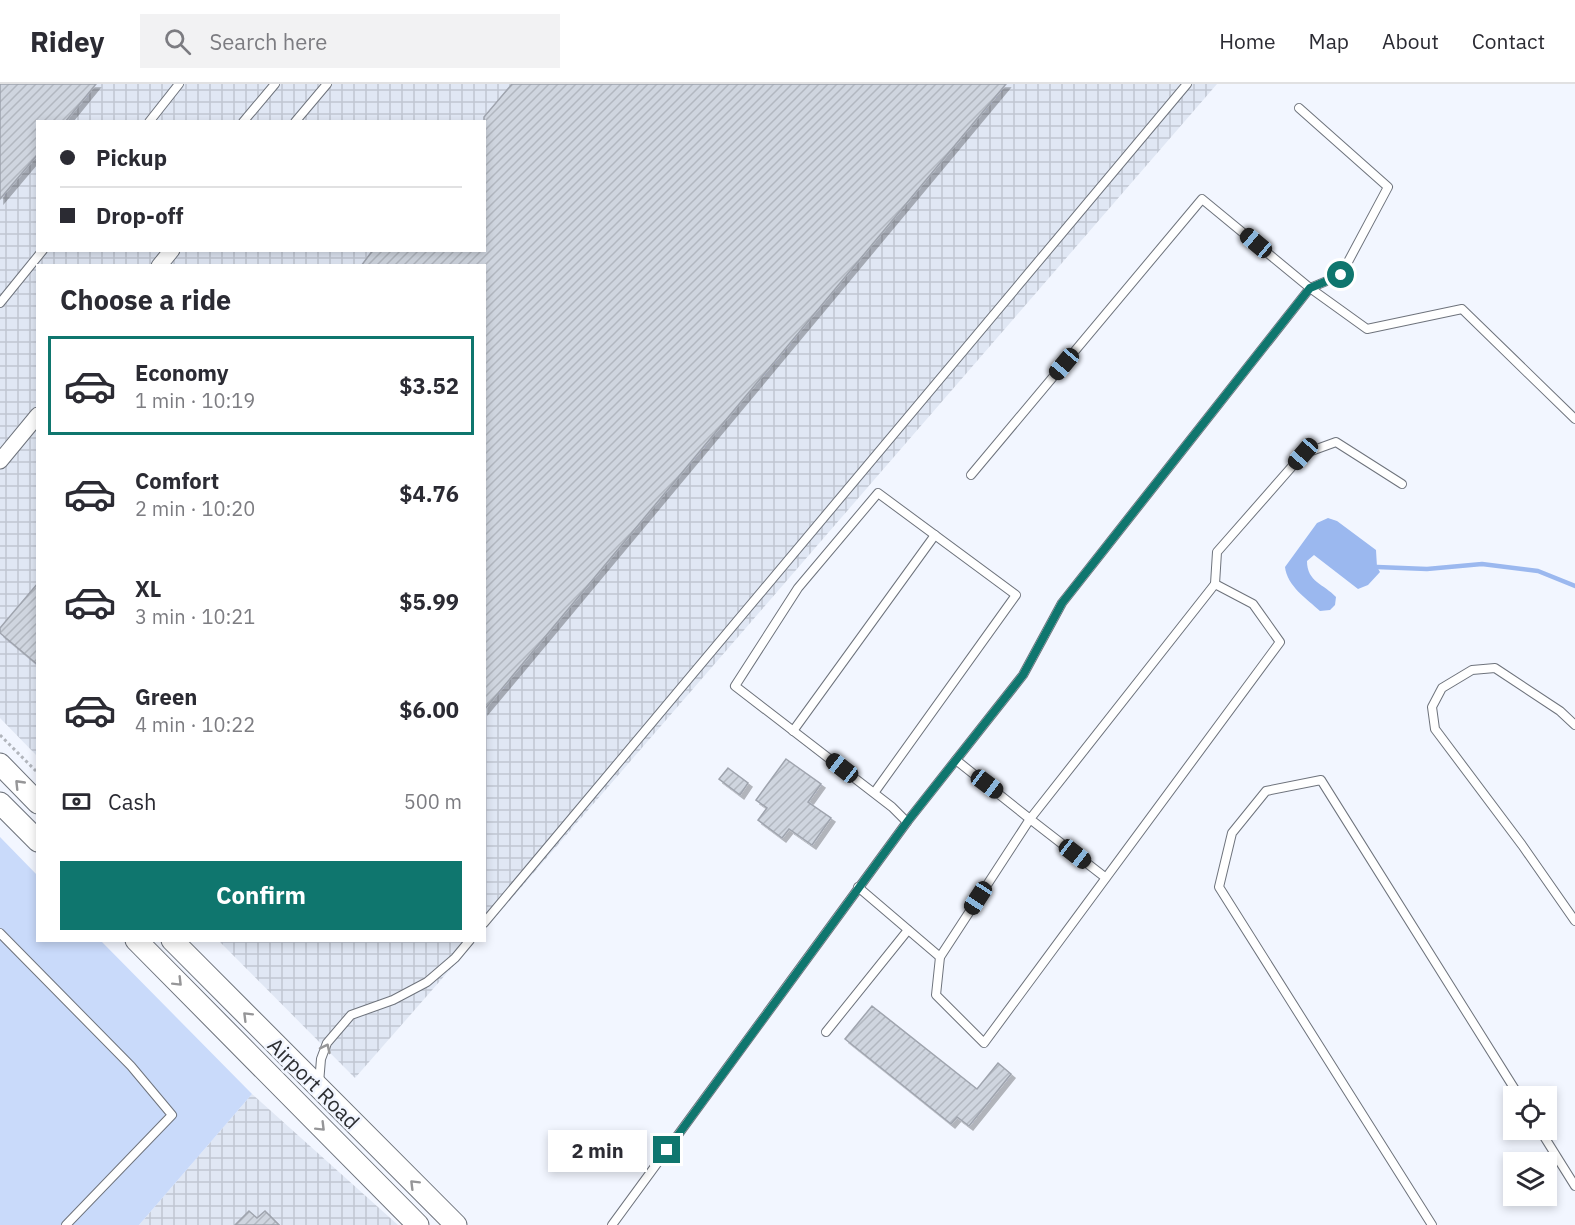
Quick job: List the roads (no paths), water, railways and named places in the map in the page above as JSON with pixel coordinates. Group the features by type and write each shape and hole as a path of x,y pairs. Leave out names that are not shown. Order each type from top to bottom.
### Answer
{"main road":[{"path":"0,764 36,801"},
{"path":"0,803 36,839"},
{"name":"Airport Road","path":"138,942 418,1225"},
{"name":"Airport Road","path":"174,942 456,1225"}],"street":[{"path":"0,461 36,417"}],"lane":[{"path":"151,120 179,84"},
{"path":"245,120 275,84"},
{"path":"297,120 327,84"},
{"path":"486,921 1187,84"},
{"path":"612,1225 858,887 1023,675 1062,603 1310,288 1341,275 1388,187 1299,108"},
{"path":"971,475 1202,199 1310,288 1367,329 1462,309 1575,419"},
{"path":"0,303 41,252"},
{"path":"1215,584 1253,604 1280,642 984,1043 936,995 940,957 1030,819 1215,584 1217,552 1303,454 1336,442 1402,484"},
{"path":"874,794 1016,595 878,493 798,588 735,686 907,822"},
{"path":"793,731 935,535"},
{"path":"1575,725 1560,711 1496,668 1472,670 1442,688 1432,707 1435,729 1522,845 1575,921"},
{"path":"956,760 1106,878"},
{"path":"1432,1225 1219,887 1232,833 1266,791 1321,780 1513,1086"},
{"path":"858,887 940,957"},
{"path":"826,1032 908,930"},
{"path":"0,933 131,1066 172,1115 66,1225"},
{"path":"319,1089 321,1059 327,1043 351,1015 393,1000 427,982 455,958 468,942"},
{"path":"1546,1140 1575,1186"}],"water":[{"path":"1328,518 1337,521 1376,550 1377,567 1380,572 1368,585 1358,589 1314,555 1307,561 1310,574 1336,597 1335,605 1330,610 1320,611 1289,580 1285,567 1317,523"}],"waterway":[{"path":"1377,567 1427,569 1482,564 1538,571 1575,586"}]}
